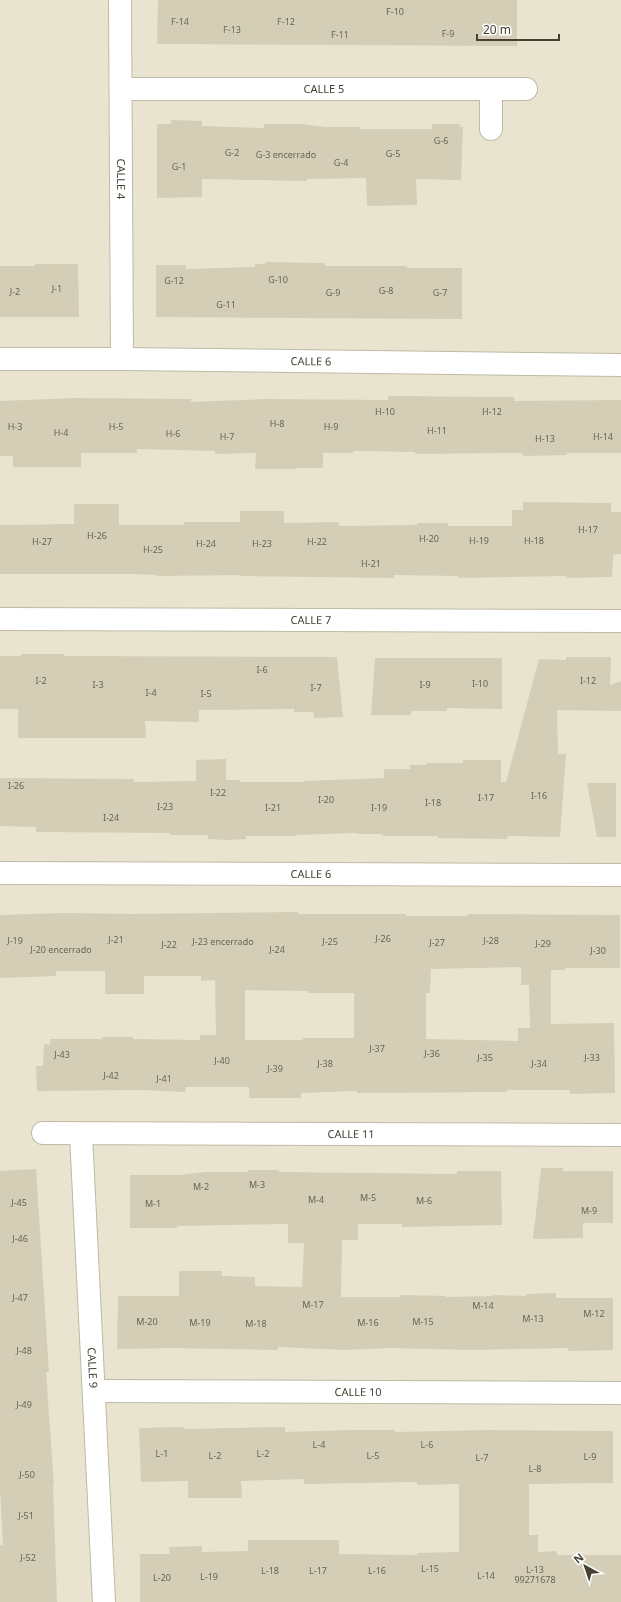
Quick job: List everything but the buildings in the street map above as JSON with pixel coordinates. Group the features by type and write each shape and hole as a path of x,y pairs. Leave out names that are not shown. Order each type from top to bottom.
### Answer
{"street":[{"name":"CALLE 4","path":"120,0 122,359"},
{"name":"CALLE 5","path":"121,89 526,89"},
{"path":"491,89 491,129"},
{"name":"CALLE 6","path":"0,359 621,365"},
{"name":"CALLE 7","path":"0,619 621,620"},
{"name":"CALLE 6","path":"0,873 621,875"},
{"name":"CALLE 11","path":"43,1133 621,1135"},
{"name":"CALLE 9","path":"81,1134 104,1602"},
{"name":"CALLE 10","path":"94,1391 621,1393"}],"shaded area":[{"path":"0,0 621,0 621,1602 0,1602"}]}
